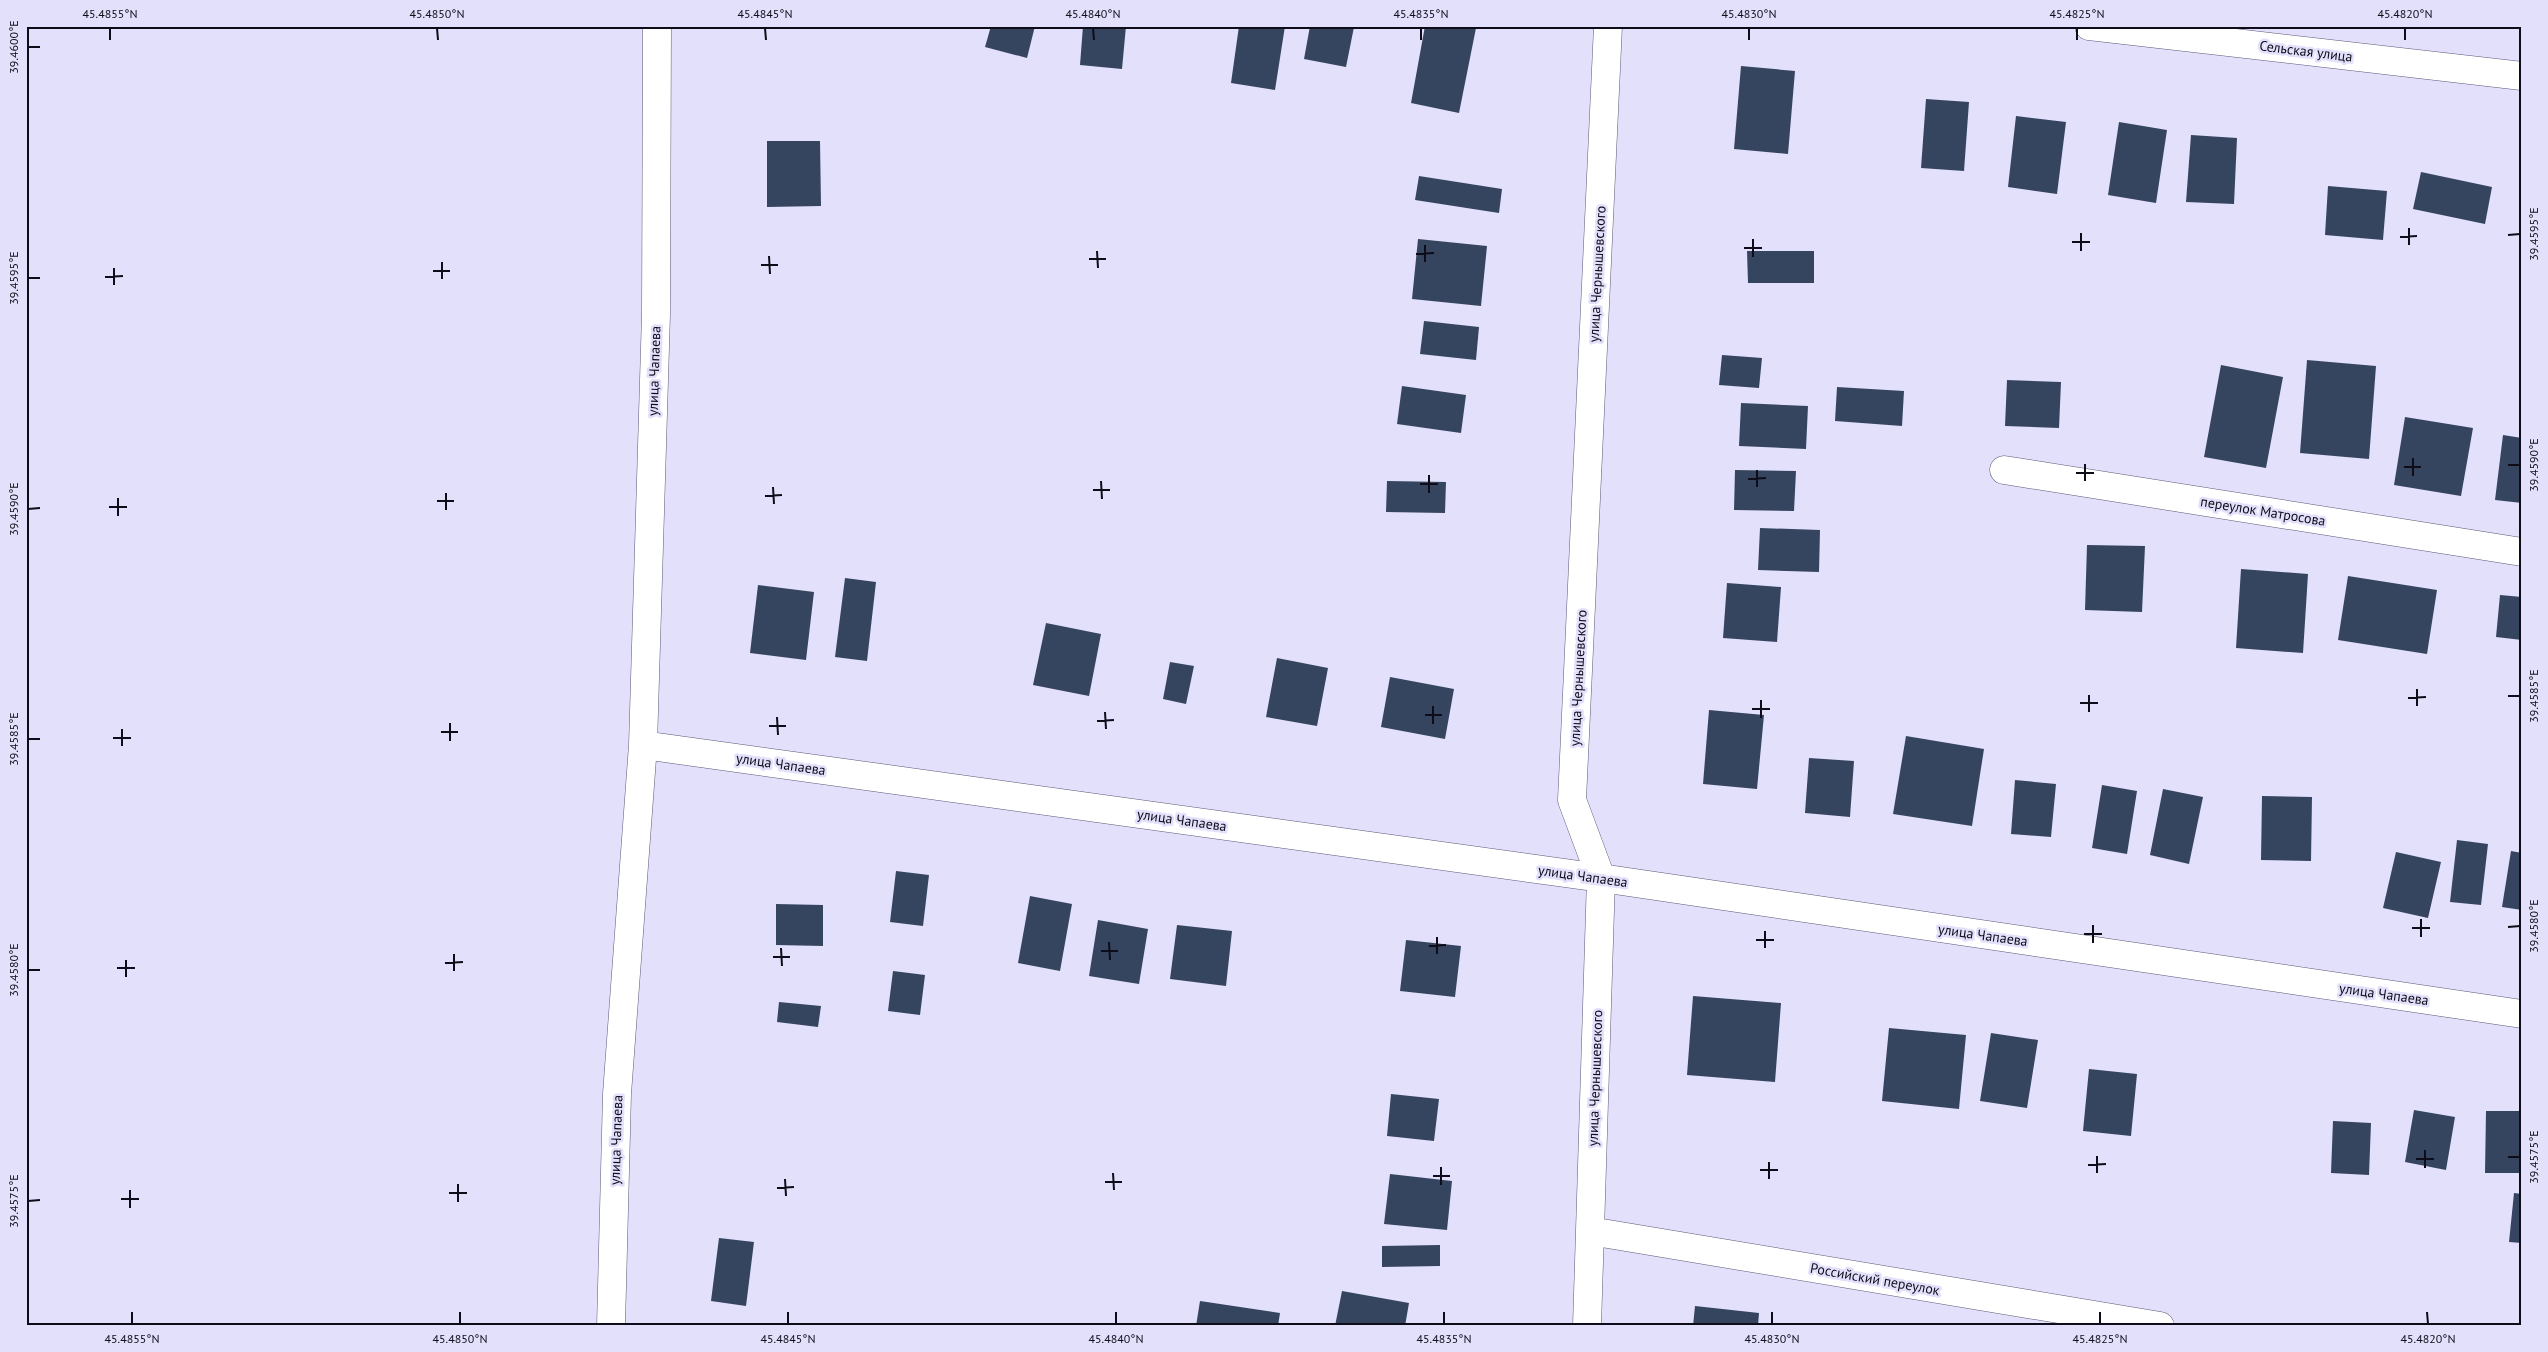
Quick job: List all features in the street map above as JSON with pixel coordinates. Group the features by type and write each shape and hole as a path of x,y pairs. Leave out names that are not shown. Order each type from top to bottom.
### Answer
{"street":[{"name":"улица Чапаева","path":"611,1326 617,1094 643,745 656,314 657,26"},
{"name":"улица Чернышевского","path":"1587,1326 1601,878 1572,800 1608,26"},
{"name":"Сельская улица","path":"2089,26 2522,76"},
{"name":"переулок Матросова","path":"2004,470 2522,552"},
{"name":"улица Чапаева","path":"643,745 1601,878 2522,1014"},
{"name":"Российский переулок","path":"1590,1231 2160,1326"}],"building":[{"path":"991,26 1035,26 1027,58 985,47"},
{"path":"1083,26 1126,26 1122,69 1080,65"},
{"path":"1239,26 1285,26 1275,90 1231,83"},
{"path":"1310,26 1354,27 1346,67 1304,59"},
{"path":"1425,26 1476,28 1459,113 1411,103"},
{"path":"1741,66 1795,71 1788,154 1734,149"},
{"path":"1926,99 1969,102 1964,171 1921,168"},
{"path":"2016,116 2066,122 2057,194 2008,187"},
{"path":"2119,122 2167,130 2156,203 2108,195"},
{"path":"2191,135 2237,138 2234,204 2186,202"},
{"path":"767,141 820,141 821,206 767,207"},
{"path":"2421,172 2492,187 2485,224 2413,209"},
{"path":"1419,176 1502,189 1499,213 1415,200"},
{"path":"2328,186 2387,191 2383,240 2325,235"},
{"path":"1418,239 1487,246 1481,306 1412,299"},
{"path":"1747,251 1814,251 1814,283 1748,283"},
{"path":"1424,321 1479,327 1476,360 1420,354"},
{"path":"1722,355 1762,358 1759,388 1719,385"},
{"path":"2307,360 2376,366 2369,459 2300,453"},
{"path":"2221,365 2283,377 2266,468 2204,457"},
{"path":"2007,380 2061,382 2059,428 2005,426"},
{"path":"1402,386 1466,395 1461,433 1397,424"},
{"path":"1837,387 1904,391 1902,426 1835,421"},
{"path":"1741,403 1808,406 1806,449 1739,446"},
{"path":"2405,417 2473,428 2461,496 2394,485"},
{"path":"2503,435 2522,438 2522,503 2495,500"},
{"path":"1735,470 1796,471 1794,511 1734,510"},
{"path":"1387,481 1446,482 1445,513 1386,512"},
{"path":"1760,528 1820,530 1819,572 1758,570"},
{"path":"2087,545 2145,546 2142,612 2085,610"},
{"path":"2241,569 2308,574 2303,653 2236,648"},
{"path":"2348,576 2437,590 2427,654 2338,640"},
{"path":"845,578 876,582 867,661 835,657"},
{"path":"1727,583 1781,587 1777,642 1723,638"},
{"path":"758,585 814,592 806,660 750,653"},
{"path":"2500,595 2522,597 2522,640 2496,637"},
{"path":"1046,623 1101,634 1089,696 1033,685"},
{"path":"1277,658 1328,668 1317,726 1266,717"},
{"path":"1170,662 1194,666 1186,704 1163,699"},
{"path":"1390,677 1454,689 1445,739 1381,727"},
{"path":"1709,710 1764,715 1757,789 1703,784"},
{"path":"1906,736 1984,749 1972,826 1893,814"},
{"path":"1809,758 1854,761 1850,817 1805,813"},
{"path":"2015,780 2056,784 2051,837 2011,834"},
{"path":"2102,785 2137,791 2127,854 2092,848"},
{"path":"2163,789 2203,797 2189,864 2150,855"},
{"path":"2262,796 2312,797 2311,861 2261,860"},
{"path":"2457,840 2488,844 2481,905 2450,902"},
{"path":"2511,851 2522,853 2522,910 2502,907"},
{"path":"2396,852 2441,862 2428,918 2383,908"},
{"path":"896,871 929,875 923,926 890,922"},
{"path":"1030,896 1072,904 1060,971 1018,963"},
{"path":"776,904 823,905 823,946 776,945"},
{"path":"1098,920 1148,929 1139,984 1089,976"},
{"path":"1177,925 1232,931 1226,986 1170,979"},
{"path":"1406,940 1461,946 1455,997 1400,991"},
{"path":"893,971 925,975 920,1015 888,1011"},
{"path":"1693,996 1781,1003 1775,1082 1687,1075"},
{"path":"779,1002 821,1006 818,1027 777,1022"},
{"path":"1889,1028 1966,1035 1959,1109 1882,1101"},
{"path":"1991,1033 2038,1040 2027,1108 1980,1101"},
{"path":"2089,1069 2137,1074 2131,1136 2083,1131"},
{"path":"1391,1094 1439,1099 1434,1141 1387,1136"},
{"path":"2414,1110 2455,1117 2446,1170 2405,1162"},
{"path":"2486,1111 2522,1111 2522,1173 2485,1173"},
{"path":"2333,1121 2371,1123 2369,1175 2331,1173"},
{"path":"1390,1174 1452,1181 1447,1230 1384,1224"},
{"path":"2514,1193 2522,1194 2522,1243 2509,1242"},
{"path":"719,1238 754,1242 746,1306 711,1301"},
{"path":"1440,1245 1440,1266 1382,1267 1382,1246"},
{"path":"1342,1291 1409,1303 1405,1326 1335,1326"},
{"path":"1200,1301 1280,1313 1278,1326 1196,1326"},
{"path":"1695,1306 1759,1313 1758,1326 1693,1326"}]}
